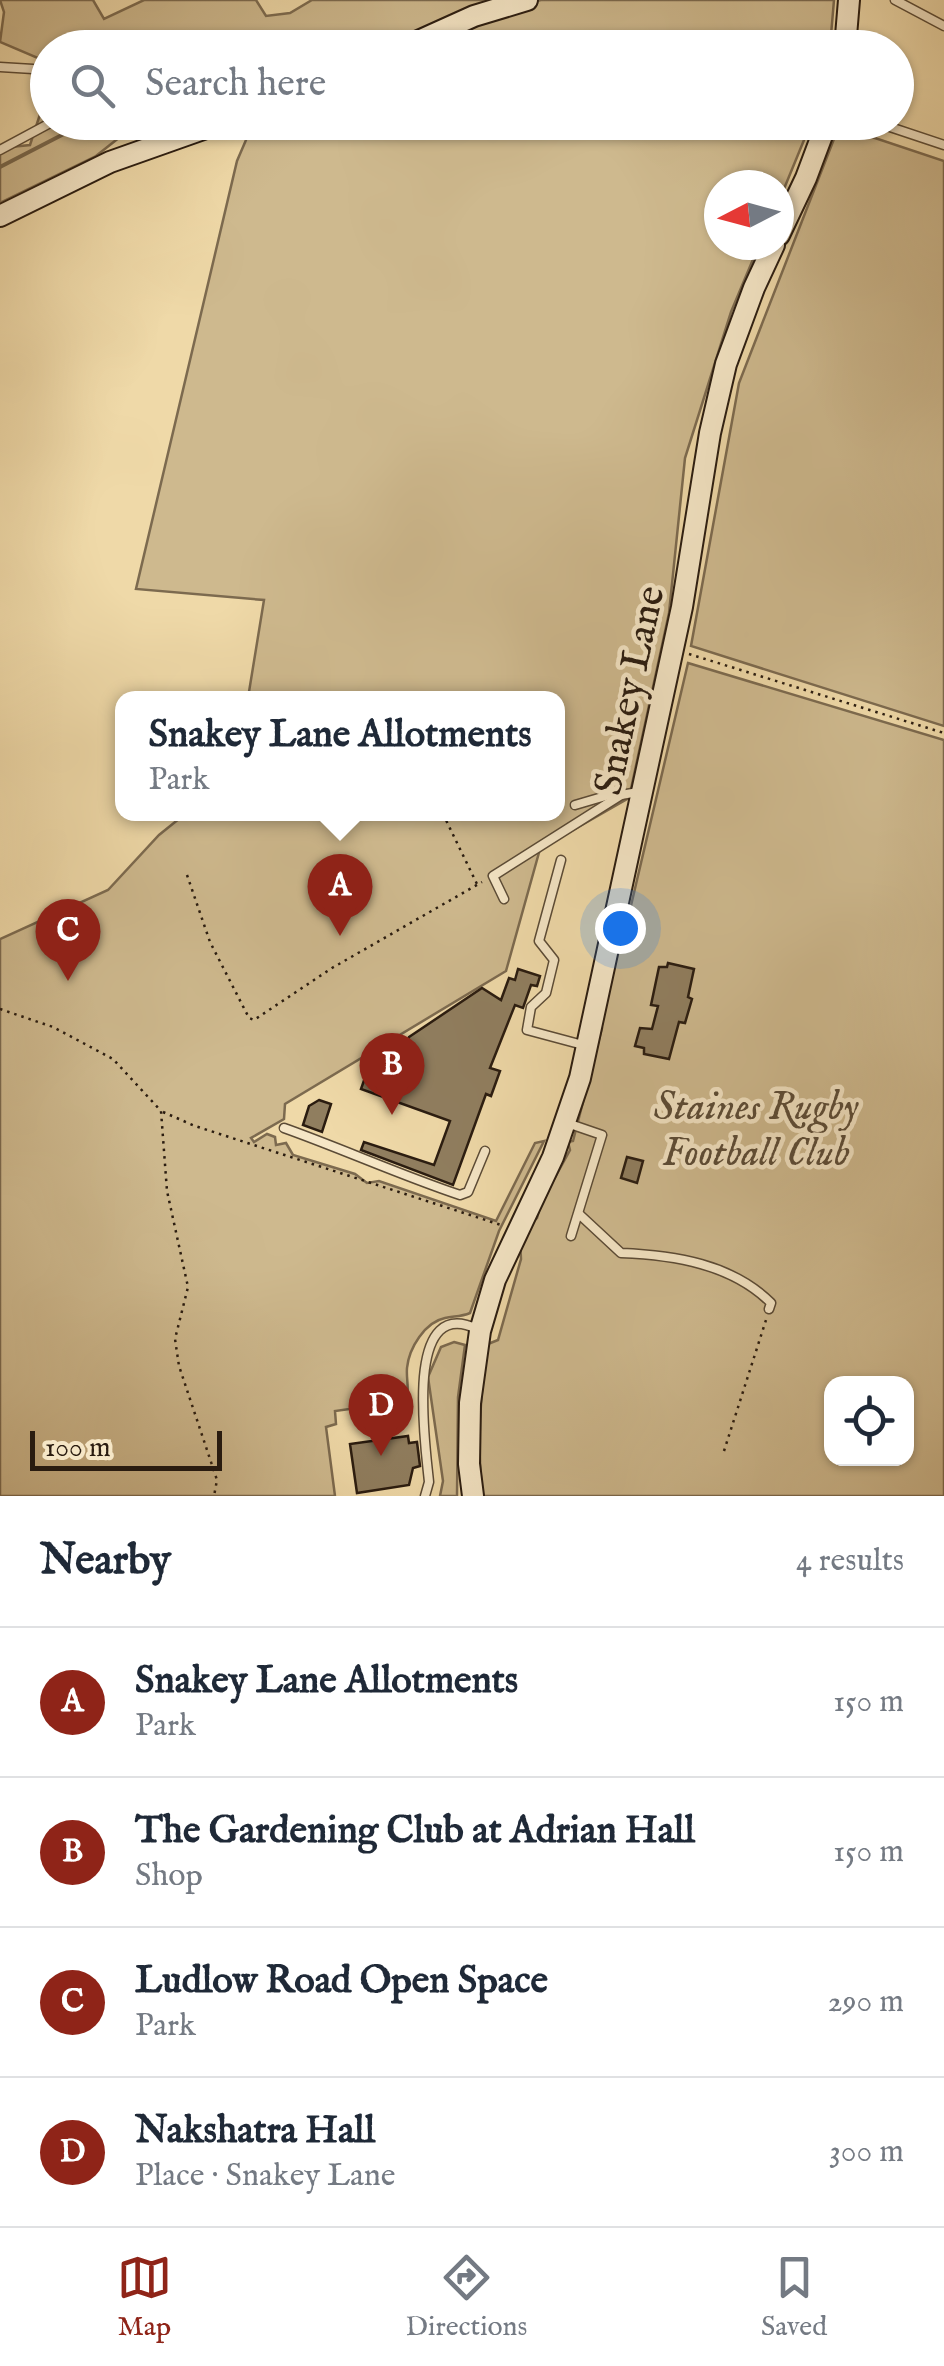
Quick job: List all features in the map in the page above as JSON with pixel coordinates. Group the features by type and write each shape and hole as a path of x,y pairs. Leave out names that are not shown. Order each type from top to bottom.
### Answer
{"street":[{"path":"442,30 528,0"},
{"path":"846,30 849,0"},
{"path":"0,216 110,162 172,140"},
{"path":"794,203 820,140"},
{"name":"Snakey Lane","path":"473,1496 470,1403 480,1330 494,1280 567,1124 587,1046 632,794 674,649 698,491 726,364 767,260"}],"lane":[{"path":"895,0 944,26"},
{"path":"0,67 30,69"},
{"path":"0,150 30,134"},
{"path":"914,135 944,145"},
{"path":"575,805 609,795 632,794"},
{"path":"504,898 493,876 632,794"},
{"path":"561,860 539,941 554,960 546,993 531,1007 527,1030 587,1046"},
{"path":"567,1124 602,1136 572,1236"},
{"path":"284,1128 460,1195 468,1192 484,1150"},
{"path":"579,1214 621,1253 669,1254 741,1278 771,1302 769,1310"},
{"path":"425,1496 429,1482 421,1396 431,1340 446,1326 469,1325 480,1330"},
{"path":"374,1406 377,1421"}],"path":[{"path":"674,649 944,733"},
{"path":"446,821 478,884"},
{"path":"187,875 210,942 249,1018 254,1020 332,968 493,876"},
{"path":"0,1009 53,1027 113,1059 161,1111 195,1126 501,1225"},
{"path":"161,1111 167,1191 188,1287 174,1339 179,1366 217,1480 214,1496"},
{"path":"724,1451 769,1310"}],"green space":[{"path":"0,0 93,0 104,19 144,0 256,0 266,16 290,13 312,0 496,0 419,30 30,30 30,55 0,42 4,12"},
{"path":"541,0 834,0 831,30 443,30 474,16"},
{"path":"32,140 116,140 96,156 0,203 0,148 30,145"},
{"path":"246,140 804,140 792,170 704,170 704,260 753,260 731,312 685,458 669,613 629,798 540,849 506,971 285,1104 284,1119 251,1138 254,1142 267,1134 275,1137 276,1145 286,1143 293,1155 355,1174 367,1183 379,1181 496,1221 535,1143 544,1141 499,1231 470,1313 438,1320 415,1344 408,1360 406,1401 335,1411 336,1424 326,1427 335,1496 0,1496 0,939 108,890 176,821 565,821 565,691 249,691 264,600 136,589 237,161"},
{"path":"834,140 881,140 944,161 944,726 691,646 739,383 787,260 794,260 794,242"},
{"name":"Staines Rugby Football Club","path":"688,663 944,740 944,1496 483,1496 480,1420 488,1344 498,1340 521,1259 520,1239 537,1218 570,1150 568,1142 573,1141 602,1028 599,1024 616,942 625,931"},
{"path":"454,1342 465,1345 458,1397 457,1496 440,1496 443,1481 428,1377 441,1347"}],"building":[{"path":"668,963 694,969 688,997 692,999 685,1023 679,1022 669,1059 644,1054 644,1048 635,1046 640,1028 652,1029 658,1006 651,1005 659,967 667,967"},
{"path":"518,969 540,976 537,986 531,985 523,1008 515,1005 490,1068 500,1071 491,1096 486,1094 453,1185 361,1150 364,1142 434,1165 450,1121 361,1089 374,1052 400,1061 409,1037 482,988 501,1000 509,978 515,980"},
{"path":"319,1100 331,1104 322,1132 303,1125 309,1106"},
{"path":"627,1157 643,1161 637,1183 621,1178"},
{"path":"408,1436 409,1443 417,1442 420,1466 413,1468 409,1485 357,1493 350,1444"}],"waterway":[{"path":"0,167 52,140"}],"place":[{"name":"Snakey Lane Allotments","path":"340,936"},
{"name":"Ludlow Road Open Space","path":"68,981"},
{"name":"The Gardening Club at Adrian Hall","path":"392,1115"},
{"name":"Nakshatra Hall","path":"381,1456"}]}
